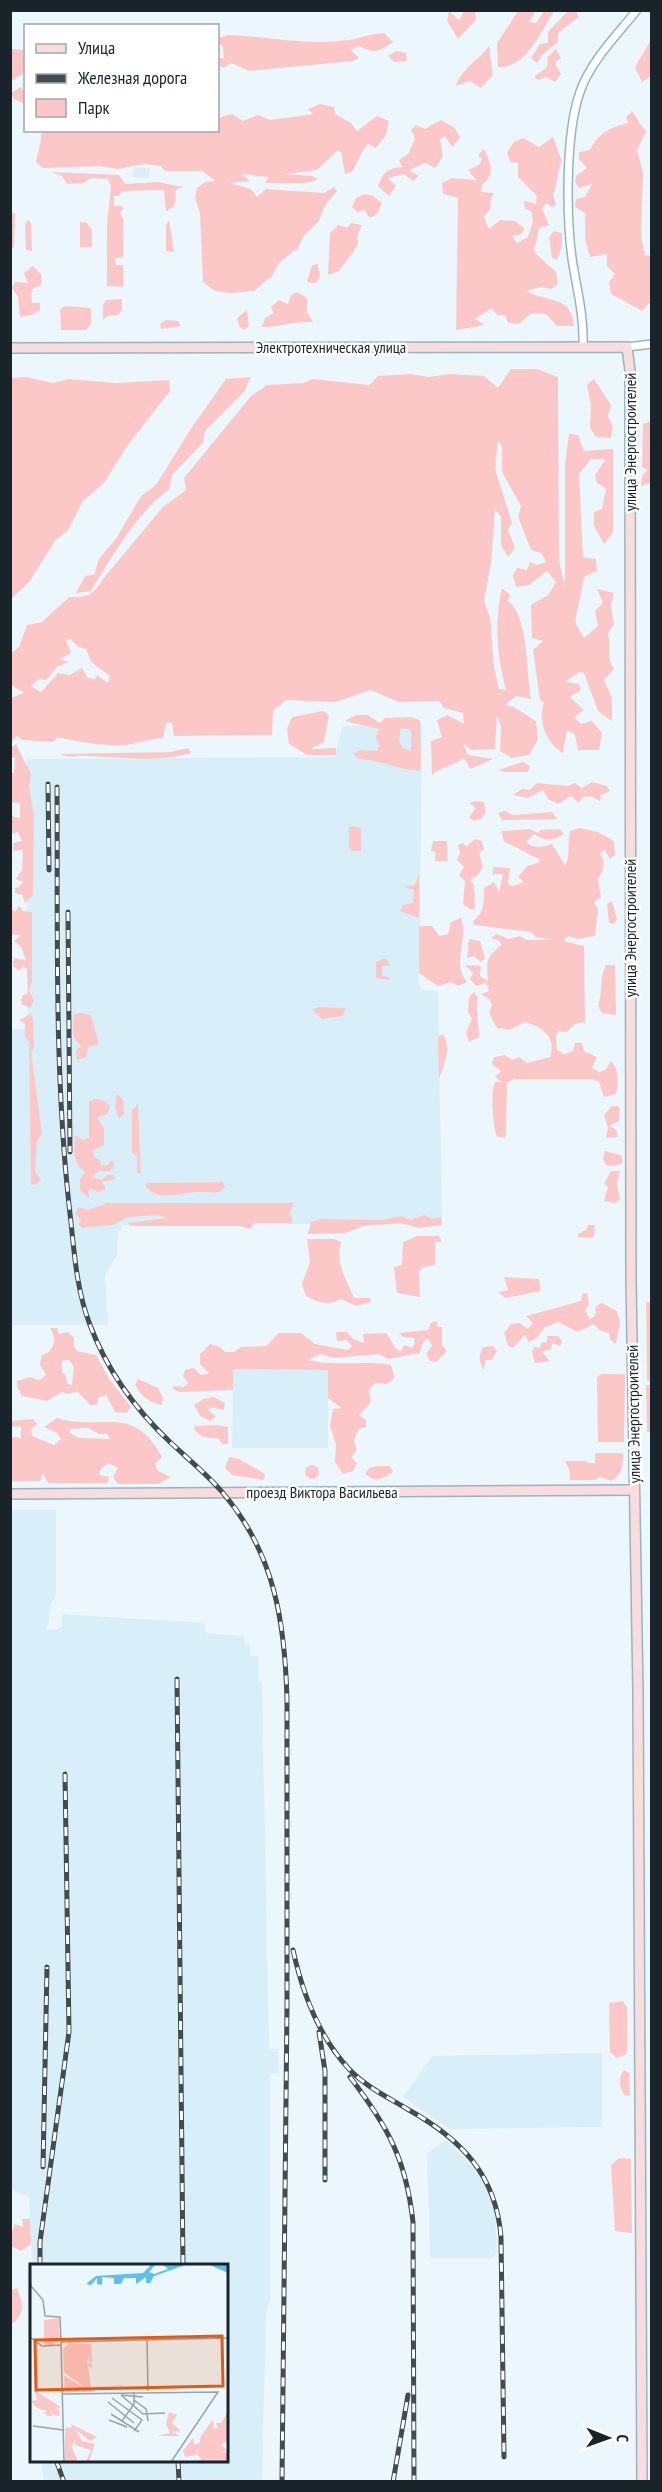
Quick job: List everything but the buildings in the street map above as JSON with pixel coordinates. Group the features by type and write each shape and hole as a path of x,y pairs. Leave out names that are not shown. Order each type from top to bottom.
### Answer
{"main road":[{"name":"Электротехническая улица","path":"10,348 627,347"},
{"name":"улица Энергостроителей","path":"627,347 630,371 634,1490 638,1692 642,2481"},
{"name":"проезд Виктора Васильева","path":"10,1494 634,1490"}],"street":[{"path":"584,346 584,315 570,236 570,153 575,112 587,78 637,10"},
{"name":"Электротехническая улица","path":"627,347 651,344"}],"shaded area":[{"path":"134,167 150,168 149,178 133,177"},
{"path":"422,723 419,983 421,990 438,991 442,1223 123,1225 118,1232 117,1255 105,1276 108,1325 11,1325 11,1030 28,1028 26,759 335,757 342,726"},
{"path":"233,1369 328,1370 328,1448 232,1448"},
{"path":"10,1510 56,1510 56,1596 51,1604 47,1629 55,1630 62,1627 62,1614 205,1623 205,1633 244,1636 245,1644 250,1644 250,1656 259,1656 259,1682 262,1682 269,2049 278,2049 279,2073 270,2074 270,2301 266,2313 262,2481 44,2481 41,2462 228,2462 228,2264 30,2264 30,2370 27,2267 32,2261 29,2197 10,2189"},
{"path":"602,2053 602,2127 450,2129 403,2097 432,2056"},
{"path":"446,2140 474,2167 491,2195 495,2212 497,2251 493,2258 430,2258 427,2153"}],"green space":[{"path":"449,11 459,20 464,11 475,12 476,20 458,39 447,21"},
{"path":"518,11 535,11 530,22 536,23 544,11 554,11 524,56 508,66 498,67 497,43"},
{"path":"568,11 576,11 579,17 558,33 558,42 542,55 537,63 531,58 540,44 548,43 548,32"},
{"path":"384,33 393,42 376,51 359,46 351,50 359,58 353,61 249,71 231,63 223,68 219,66 219,58 224,58 219,38 228,35 333,42"},
{"path":"651,40 651,76 642,82 635,67"},
{"path":"489,46 493,75 481,88 470,81 456,86 466,70"},
{"path":"11,49 24,50 24,73 11,81"},
{"path":"556,49 561,58 555,63 561,74 555,82 546,77 538,80 534,77 547,67 548,57"},
{"path":"396,51 406,53 407,61 394,62 388,56"},
{"path":"21,87 24,92 24,104 14,99 11,93"},
{"path":"320,104 334,107 335,114 351,123 357,131 377,116 389,121 386,135 376,148 368,144 352,172 345,174 341,152 337,151 317,170 284,174 313,176 318,180 306,183 265,183 268,177 242,174 250,181 230,183 251,189 257,197 266,189 324,193 334,187 337,191 326,204 318,222 303,237 298,248 280,262 272,276 254,291 231,293 215,291 203,282 200,213 195,198 197,188 205,182 215,181 202,171 165,171 161,166 145,164 118,169 99,166 43,168 36,162 41,132 219,132 219,118 232,114 243,121 258,115 270,120 313,114 308,109"},
{"path":"632,111 646,132 637,150 643,172 641,236 645,255 651,256 652,300 642,311 611,294 609,282 615,274 607,266 607,254 590,257 585,239 585,213 575,207 576,199 585,197 592,184 579,188 575,182 576,176 587,168 579,159 579,152 590,150 605,132 628,123 626,117"},
{"path":"441,120 455,128 460,138 452,147 445,136 440,139 443,156 435,168 425,163 409,170 419,176 413,181 404,174 388,178 396,186 389,196 378,186 387,172 393,168 402,167 399,160 408,154 415,139 411,130 416,125 425,129"},
{"path":"553,137 562,161 553,194 556,205 552,207 546,203 542,208 549,225 539,228 534,252 556,272 558,284 551,289 541,287 526,291 564,304 569,309 574,326 557,326 546,314 532,313 519,324 508,323 505,315 497,315 492,308 475,319 485,325 456,330 458,198 443,194 442,183 452,178 476,180 468,170 479,165 482,159 478,155 484,149 491,173 482,185 481,192 494,193 490,201 491,208 484,217 489,229 500,220 515,221 524,228 522,234 512,236 517,243 528,237 533,221 531,211 525,209 524,201 536,204 537,196 518,177 518,163 510,162 507,152 514,142 523,138 539,147"},
{"path":"50,172 119,175 125,184 158,182 183,187 175,190 175,203 166,211 164,190 122,191 119,196 114,196 114,206 122,206 123,210 120,212 123,218 123,257 115,258 116,265 123,265 123,287 107,286 107,224 111,186 108,179 91,178 84,183 67,184 62,176"},
{"path":"365,194 373,196 382,203 377,214 370,218 364,210 357,212 352,207 356,198"},
{"path":"11,213 15,213 14,248 11,248"},
{"path":"28,220 31,223 32,251 26,250 25,224"},
{"path":"169,220 174,252 166,251 166,226"},
{"path":"80,222 87,223 92,230 92,247 80,247"},
{"path":"351,223 362,225 357,236 358,245 339,271 328,275 330,233 338,225 347,228"},
{"path":"554,231 562,233 562,246 557,260 552,258 549,237"},
{"path":"318,264 320,277 316,283 307,282 312,265"},
{"path":"33,266 41,274 41,285 31,290 32,303 40,303 40,310 32,315 20,317 18,297 12,288 15,282 28,283 24,273"},
{"path":"297,292 307,298 307,312 313,322 262,327 265,318 274,313 271,307 279,300 288,304 291,295"},
{"path":"122,299 122,310 118,315 109,315 103,320 103,305 106,300"},
{"path":"65,306 91,308 91,324 86,330 61,330 60,309"},
{"path":"247,310 249,326 244,330 239,326 237,318"},
{"path":"166,320 178,321 181,326 161,329 160,324"},
{"path":"511,369 537,369 558,377 559,561 565,586 565,465 569,434 578,435 584,451 613,449 613,533 604,544 594,526 594,512 602,509 606,489 597,483 595,475 606,459 591,459 579,474 583,557 596,559 597,571 584,577 575,622 584,638 598,626 595,611 603,603 597,589 614,593 611,606 614,624 608,634 609,655 614,669 604,680 612,698 612,721 598,711 584,673 579,672 565,682 579,684 581,690 570,697 584,710 574,717 581,724 592,721 602,733 599,750 578,750 575,735 567,730 563,753 552,744 545,731 542,717 544,703 540,700 533,650 543,641 532,638 531,605 548,595 556,582 547,571 529,585 516,587 513,575 517,568 527,570 530,562 537,565 546,562 541,553 531,550 518,517 521,506 502,472 502,447 498,440 495,468 512,523 508,530 515,548 508,557 501,545 501,517 495,509 491,564 484,601 490,617 494,667 499,689 506,690 500,665 498,639 498,614 502,588 510,595 508,601 515,608 520,619 526,646 531,699 516,696 505,705 514,707 536,721 538,740 529,755 512,758 500,751 501,727 497,714 495,749 471,750 463,743 468,755 493,759 470,769 464,758 432,775 431,741 442,737 437,720 448,715 464,724 463,713 444,708 439,701 398,702 371,690 336,702 286,700 273,711 272,735 174,736 172,723 166,723 163,738 125,745 92,743 58,737 53,742 22,740 17,736 11,742 11,698 24,693 11,685 11,653 19,647 27,625 42,622 69,597 85,596 96,589 163,507 186,490 184,478 251,396 267,385 303,383 313,379 369,385 378,376 411,374 429,377 450,374 484,376 498,388","holes":["71,639 78,647 86,649 91,662 110,676 108,683 97,675 95,679 88,678 82,668 70,675 58,673 41,692 31,686 39,679 46,680 57,667 69,662 60,659 71,653 66,640"]},
{"path":"26,377 53,383 68,379 116,383 169,380 170,391 127,446 104,483 83,501 68,530 55,541 29,582 11,599 11,378"},
{"path":"251,377 244,392 205,431 203,443 172,475 169,490 136,522 91,591 76,593 85,576 94,575 99,559 117,537 141,496 156,485 192,427 226,379"},
{"path":"594,379 611,405 608,416 613,427 611,438 596,437 590,428 591,405 587,385"},
{"path":"651,421 651,483 641,486 642,476 647,470 642,467 643,424"},
{"path":"323,711 329,715 324,742 311,749 336,748 336,755 307,755 289,744 287,729 292,717"},
{"path":"356,715 368,715 380,723 385,718 410,717 420,720 421,771 359,759 353,754 360,750 377,751 379,746 376,737 379,729 345,721","holes":["401,728 411,730 411,751 402,748 399,739"]},
{"path":"16,744 31,774 29,786 34,816 33,896 25,903 22,895 15,893 15,888 23,882 16,879 22,870 23,850 13,851 13,843 22,841 17,831 15,834 11,832 11,816 20,818 20,803 11,802 10,799 11,774 14,772 15,757 11,758 11,748"},
{"path":"188,748 191,753 152,759 70,757 60,754 171,752"},
{"path":"523,762 530,766 528,772 498,770"},
{"path":"592,782 607,786 610,791 601,795 600,801 590,796 582,797 579,803 571,796 558,804 548,799 543,790 527,798 513,795 522,789 530,790 537,783 568,786 575,783 582,788"},
{"path":"484,802 486,812 481,819 474,821 469,817 476,808 469,803"},
{"path":"505,811 513,815 552,812 557,819 502,820 498,813"},
{"path":"349,827 361,828 361,851 352,851 349,847"},
{"path":"580,828 598,832 614,841 615,855 610,859 605,850 600,853 604,866 598,879 601,897 594,902 598,909 595,936 578,939 568,936 564,941 584,946 585,1022 575,1024 567,1032 558,1031 557,1050 564,1054 573,1051 575,1043 582,1043 584,1051 597,1057 592,1068 599,1072 605,1070 611,1061 618,1077 616,1094 604,1097 599,1082 592,1079 514,1079 507,1083 506,1137 497,1137 493,1118 493,1087 495,1082 502,1082 495,1077 501,1071 492,1064 494,1057 505,1055 513,1060 519,1057 527,1063 550,1057 552,1050 550,1038 542,1030 525,1022 510,1030 497,1028 489,1013 492,1006 490,1000 481,994 489,991 486,983 476,986 470,979 473,973 465,965 481,966 480,976 488,981 488,960 501,945 500,941 491,938 497,934 509,939 520,936 526,940 554,940 536,937 531,932 474,925 473,921 482,910 484,888 494,882 499,892 503,874 493,874 493,867 510,868 508,884 513,886 524,882 518,877 527,866 538,863 540,859 504,842 501,831 530,829 538,833 540,830 560,829 564,834 556,838 549,840 534,834 526,842 542,847 552,844 565,865 568,858 570,831"},
{"path":"475,839 482,841 484,849 479,853 483,867 477,876 470,880 474,885 475,909 470,909 463,904 465,881 459,875 464,867 457,860 460,853 458,845 462,843 467,846"},
{"path":"433,841 447,841 447,861 435,861 435,852 431,851"},
{"path":"419,873 419,918 400,911 403,905 413,903 414,890 403,887 415,885"},
{"path":"612,901 617,919 614,924 609,923 607,904"},
{"path":"19,906 23,911 32,912 32,981 29,990 34,1001 30,1008 21,1004 22,996 28,993 27,969 23,966 19,971 13,966 14,958 26,960 21,947 14,941 21,935 11,934 11,908 15,912"},
{"path":"461,918 463,935 460,967 467,982 458,986 451,982 438,986 419,973 419,926 432,926 439,936 448,934 451,922"},
{"path":"469,939 480,941 485,958 481,962 474,956 467,958"},
{"path":"387,959 390,966 382,966 382,976 390,977 388,980 376,978 376,962"},
{"path":"606,965 615,965 616,1015 602,1013 598,1006 602,975"},
{"path":"474,992 478,998 479,1037 469,1042 466,1033 472,1018 468,1012 469,997"},
{"path":"318,1007 346,1008 343,1016 322,1019 312,1010"},
{"path":"30,1014 33,1017 34,1048 31,1052 42,1134 37,1141 35,1171 41,1179 37,1184 31,1185 29,1042 25,1037 25,1024 19,1020"},
{"path":"74,1014 91,1015 99,1044 88,1047 86,1057 77,1060 76,1051 81,1046 74,1035"},
{"path":"443,1034 447,1051 439,1079 438,1037"},
{"path":"117,1094 123,1099 124,1114 119,1119 115,1106"},
{"path":"95,1099 103,1100 110,1106 107,1114 97,1118 104,1128 104,1146 93,1151 94,1157 100,1160 101,1165 107,1166 112,1160 115,1165 110,1171 98,1171 92,1177 102,1180 107,1175 114,1175 115,1179 102,1182 106,1189 100,1192 90,1189 88,1192 90,1198 80,1191 80,1180 85,1172 76,1160 74,1146 75,1135 82,1140 89,1138 89,1102"},
{"path":"138,1104 141,1174 137,1173 137,1157 132,1152 132,1110"},
{"path":"612,1106 619,1106 619,1121 610,1126 617,1131 617,1137 606,1138 608,1128 604,1115"},
{"path":"605,1151 621,1155 623,1163 614,1166 606,1165 603,1159"},
{"path":"611,1171 620,1171 617,1182 620,1200 614,1203 604,1201 608,1187 604,1184"},
{"path":"223,1182 225,1187 220,1192 171,1195 156,1194 145,1185 148,1183"},
{"path":"107,1203 294,1203 290,1213 293,1223 254,1223 251,1229 239,1226 131,1226 128,1223 167,1218 158,1215 128,1217 113,1225 82,1228 78,1224 81,1219 75,1215 78,1207 88,1210"},
{"path":"424,1215 432,1219 441,1217 442,1225 418,1228 401,1223 363,1226 346,1233 308,1234 311,1222 321,1219 383,1220 401,1216 410,1220"},
{"path":"588,1225 595,1225 594,1237 578,1237 578,1234 586,1230"},
{"path":"417,1236 439,1236 442,1242 435,1242 435,1265 421,1268 419,1272 420,1297 397,1293 394,1267 402,1265 403,1242"},
{"path":"307,1239 334,1239 341,1242 340,1264 354,1298 370,1298 371,1302 356,1306 341,1299 324,1303 306,1296 302,1284 310,1262"},
{"path":"504,1277 539,1279 541,1291 505,1298 498,1292 508,1290"},
{"path":"587,1293 589,1304 585,1310 590,1319 595,1316 596,1306 602,1303 617,1311 620,1322 616,1344 610,1340 609,1333 599,1330 594,1324 577,1332 558,1322 544,1328 537,1338 529,1342 525,1335 513,1348 508,1346 504,1333 511,1324 520,1323 528,1329 533,1323 526,1316 581,1301 582,1294"},
{"path":"646,1302 651,1302 651,1381 647,1381"},
{"path":"437,1321 437,1327 442,1327 442,1345 447,1351 436,1362 430,1361 426,1354 432,1346 428,1338 423,1342 420,1353 388,1359 378,1354 334,1358 320,1354 309,1360 391,1365 395,1378 387,1384 376,1383 369,1389 371,1402 359,1415 366,1420 366,1427 358,1429 354,1441 357,1450 351,1457 357,1463 353,1471 343,1474 335,1462 336,1445 330,1426 333,1409 341,1408 328,1398 328,1370 233,1369 233,1390 180,1392 173,1389 173,1386 184,1387 188,1383 183,1376 185,1370 194,1368 201,1375 209,1373 200,1364 200,1354 210,1344 220,1347 225,1352 234,1352 241,1347 266,1346 279,1333 301,1333 315,1344 347,1350 352,1347 347,1340 337,1341 336,1332 347,1332 353,1339 364,1343 363,1334 386,1333 397,1350 401,1351 404,1345 412,1348 415,1343 414,1338 403,1337 399,1333 428,1330 431,1323"},
{"path":"50,1328 57,1328 59,1334 68,1332 74,1338 77,1351 96,1355 110,1380 131,1407 126,1413 115,1412 106,1395 98,1398 97,1405 90,1405 77,1391 69,1394 62,1392 47,1401 22,1396 17,1381 30,1377 39,1380 46,1375 40,1365 42,1355 50,1351 54,1344","holes":["69,1360 74,1367 72,1385 67,1384 66,1375 62,1372 62,1361"]},
{"path":"547,1336 558,1336 562,1341 560,1346 552,1343 551,1349 542,1352 550,1361 535,1363 532,1353 534,1347 540,1348 541,1343 547,1342"},
{"path":"493,1346 497,1351 492,1360 485,1360 484,1370 480,1359 481,1350 483,1347"},
{"path":"601,1374 625,1374 624,1442 598,1442 597,1378"},
{"path":"138,1379 158,1388 163,1398 162,1405 149,1401 143,1396 135,1385"},
{"path":"646,1385 651,1385 651,1432 647,1432"},
{"path":"214,1397 225,1403 224,1410 211,1407 208,1410 216,1416 210,1421 200,1416 194,1405 203,1399"},
{"path":"57,1418 128,1424 140,1430 151,1440 162,1457 155,1464 158,1471 171,1477 158,1484 118,1484 113,1477 118,1468 108,1463 100,1470 100,1475 109,1477 108,1483 48,1483 43,1473 40,1481 11,1481 11,1437 21,1438 21,1427 11,1426 11,1421 33,1419 38,1424 31,1429 32,1436 54,1445 61,1439 57,1433 44,1427","holes":["88,1428 99,1434 107,1434 110,1439 79,1438 70,1433 70,1429"]},
{"path":"195,1426 228,1427 228,1444 222,1444 218,1438 201,1436 194,1429"},
{"path":"595,1453 623,1453 622,1469 616,1478 612,1481 601,1477 595,1480 570,1480 569,1469 565,1461 595,1463"},
{"path":"229,1457 239,1459 265,1474 264,1480 232,1475 225,1468"},
{"path":"312,1465 317,1467 319,1472 317,1477 312,1479 307,1477 305,1472 307,1467"},
{"path":"390,1466 393,1472 379,1479 365,1474 369,1468"},
{"path":"623,2001 627,2007 627,2048 626,2054 617,2058 610,2052 609,2003"},
{"path":"624,2070 629,2073 630,2096 624,2095 620,2085"},
{"path":"619,2158 631,2159 632,2233 615,2231 611,2165"},
{"path":"22,2219 30,2219 31,2244 21,2251 11,2246 11,2235 15,2224 23,2227"},
{"path":"17,2288 22,2308 19,2317 11,2324 11,2290"}],"railway":[{"path":"48,784 49,870"},
{"path":"57,787 61,1101 74,1250 85,1310 97,1342 123,1388 145,1416 217,1486 241,1516 266,1565 280,1617 287,1700 287,2005 282,2482"},
{"path":"68,912 70,1152"},
{"path":"177,1679 183,2264"},
{"path":"40,2264 40,2242 69,2032 65,1774"},
{"path":"293,1950 313,2013 338,2056 363,2081 428,2122 460,2147 484,2177 492,2195 501,2237 504,2457"},
{"path":"43,2167 47,1967"},
{"path":"319,2032 325,2071 325,2180"},
{"path":"350,2077 385,2128 400,2162 410,2200 413,2222 414,2482"},
{"path":"393,2482 408,2395"},
{"path":"57,2462 64,2482"},
{"path":"178,2462 179,2482"}]}
